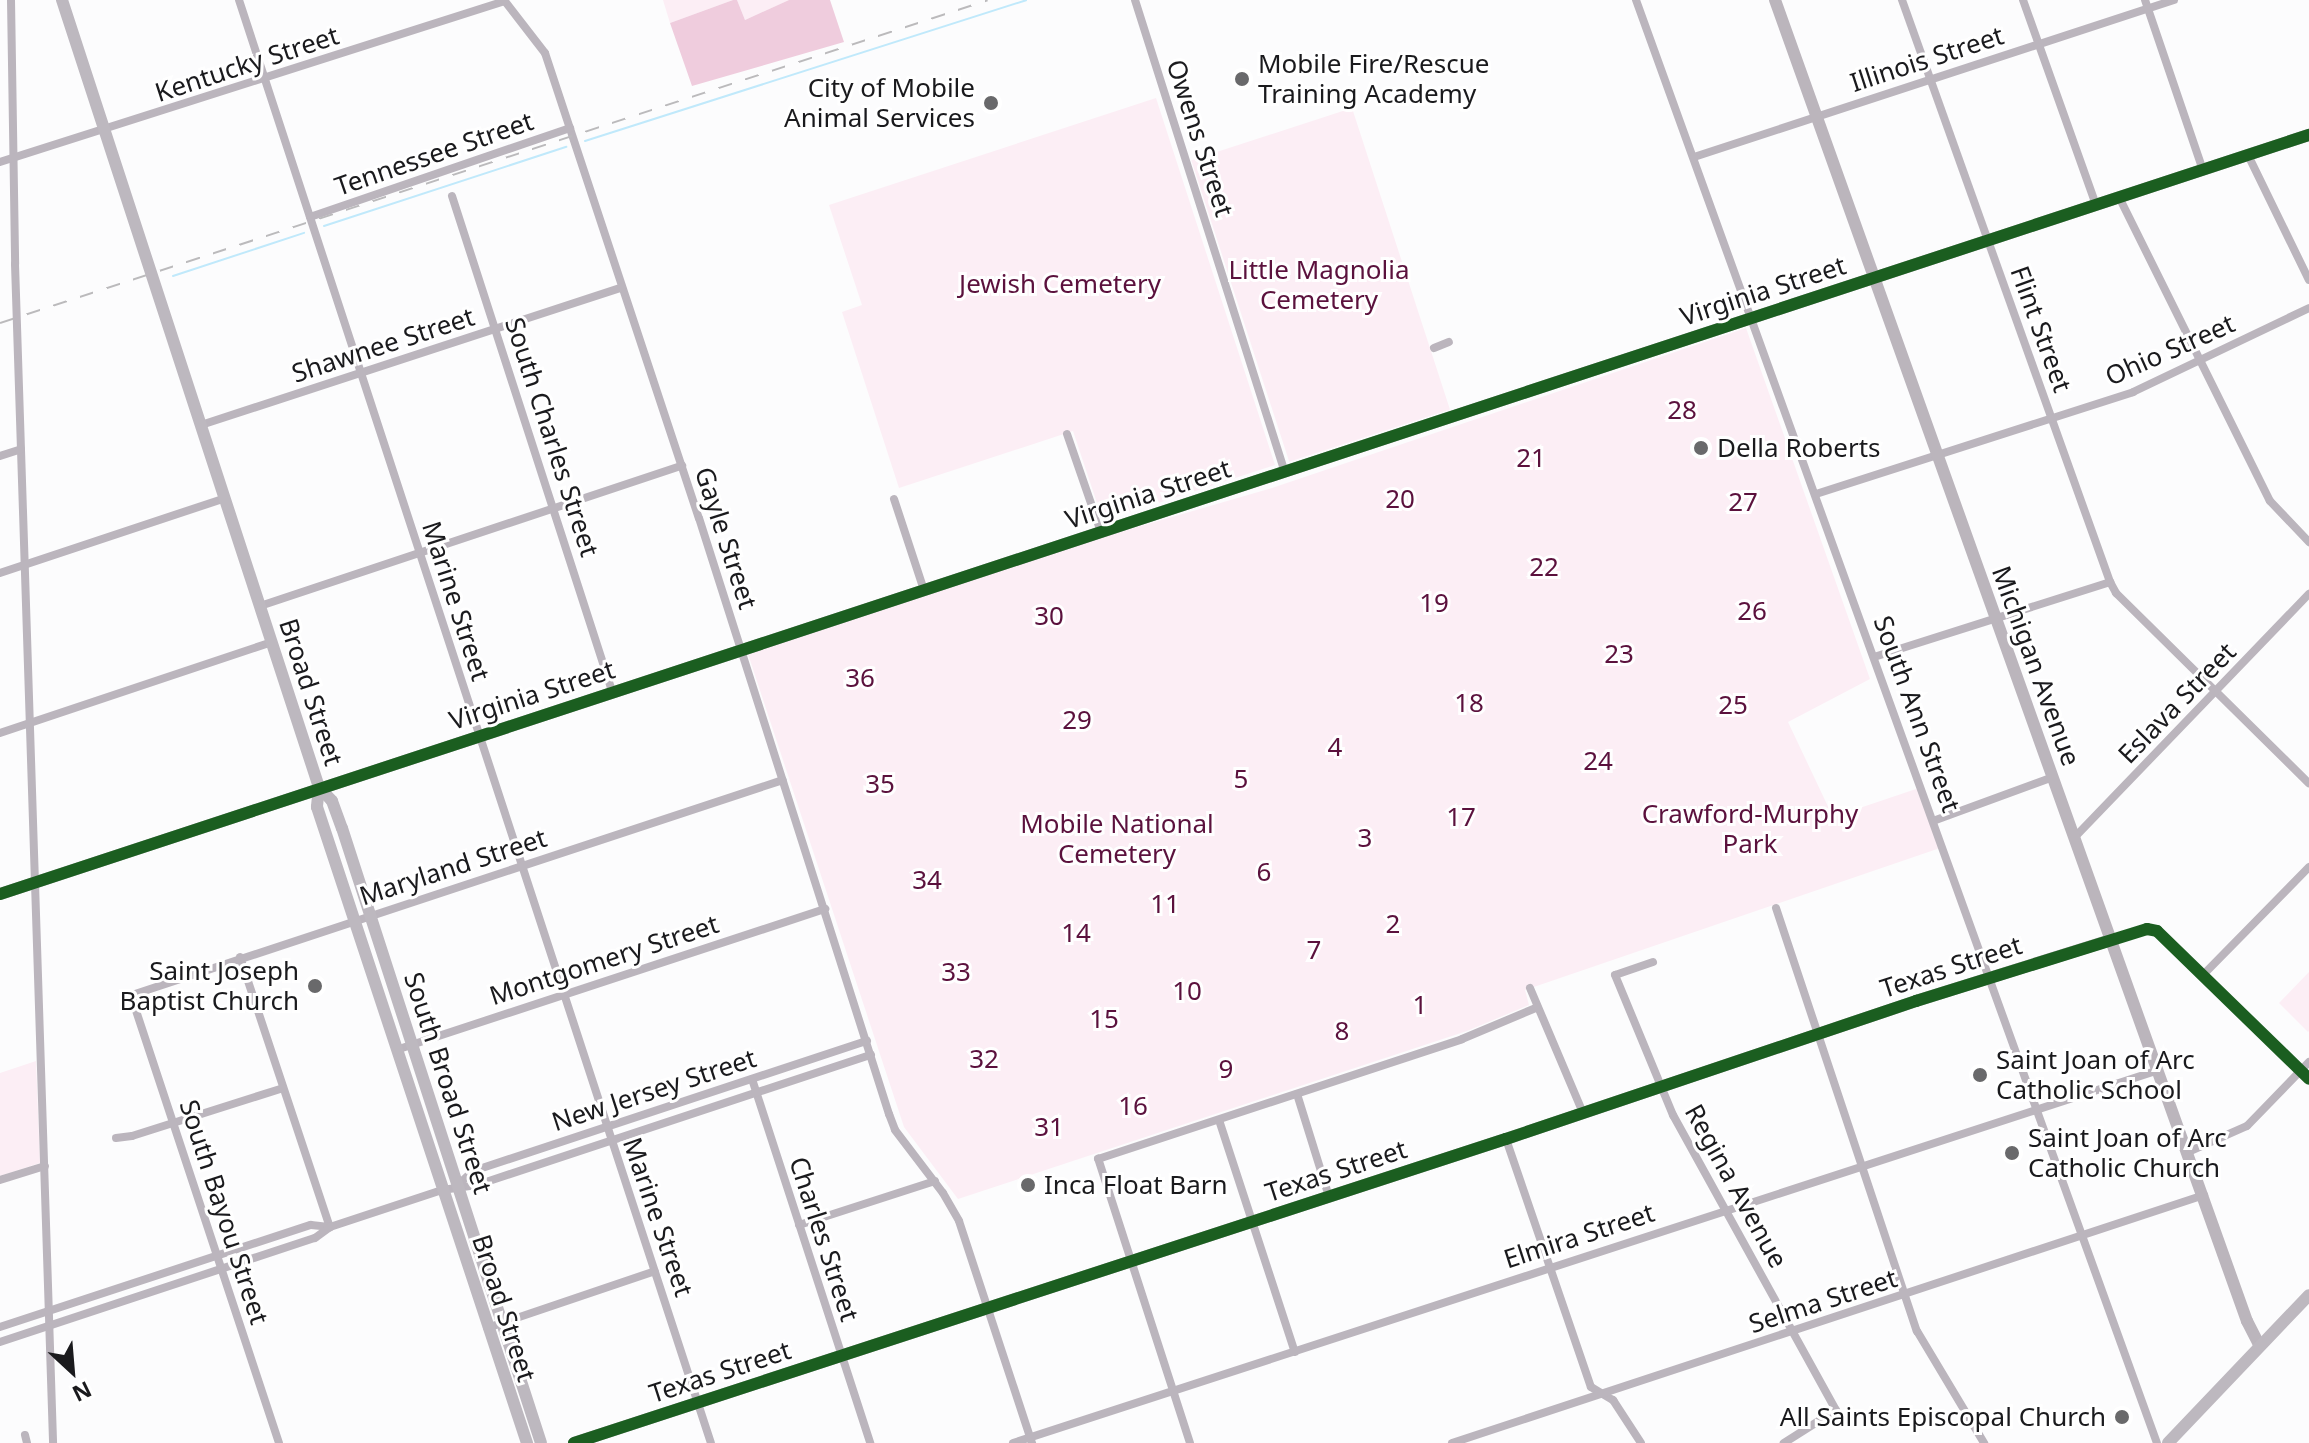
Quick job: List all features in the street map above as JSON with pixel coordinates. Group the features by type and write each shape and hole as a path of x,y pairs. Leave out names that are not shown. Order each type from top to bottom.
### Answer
{"main road":[{"name":"Broad Street","path":"62,0 319,787 317,807 527,1443"},
{"name":"South Broad Street","path":"319,787 332,801 541,1443"},
{"path":"2168,1443 2309,1295"}],"street":[{"name":"Marine Street","path":"239,0 711,1443"},
{"name":"Owens Street","path":"1135,0 1285,472"},
{"name":"South Ann Street","path":"1636,0 2157,1443"},
{"name":"Michigan Avenue","path":"1775,0 1819,116 2073,839 2159,1070 2247,1321 2259,1345"},
{"name":"Flint Street","path":"1902,0 2110,582"},
{"path":"2023,0 2096,205"},
{"name":"Illinois Street","path":"1694,157 2039,43 2146,4 2174,0"},
{"path":"13,1 21,449 53,1443"},
{"name":"Kentucky Street","path":"0,162 105,131 504,1"},
{"name":"Gayle Street","path":"504,1 542,46 682,466 895,1130 935,1181 959,1221 1031,1440"},
{"path":"2146,4 2203,170"},
{"path":"0,29 12,29"},
{"name":"Tennessee Street","path":"310,217 570,128"},
{"name":"Virginia Street","path":"0,894 2309,135"},
{"path":"2248,155 2309,280"},
{"name":"South Charles Street","path":"452,196 612,691"},
{"path":"2119,197 2270,501 2309,542"},
{"name":"Shawnee Street","path":"201,425 622,287"},
{"name":"Ohio Street","path":"1816,494 2133,392 2309,308"},
{"path":"1434,348 1449,342"},
{"path":"1067,434 1101,532"},
{"path":"0,456 21,449"},
{"path":"260,606 682,466"},
{"path":"0,573 225,498"},
{"path":"894,499 924,590"},
{"path":"1874,657 2110,582 2116,593 2309,783"},
{"name":"Eslava Street","path":"2073,839 2309,594"},
{"path":"0,733 272,642"},
{"path":"1933,821 2053,777"},
{"name":"Maryland Street","path":"135,994 354,919 783,780"},
{"path":"2202,976 2309,867"},
{"path":"1776,908 1917,1331 1984,1443"},
{"name":"Montgomery Street","path":"396,1050 825,909"},
{"path":"2111,940 2147,929 2157,931 2309,1079"},
{"name":"Texas Street","path":"574,1443 2111,940"},
{"path":"240,957 330,1227"},
{"name":"Regina Avenue","path":"1653,962 1615,975 1673,1115 1836,1410 1784,1443"},
{"path":"1530,988 1583,1113"},
{"name":"South Bayou Street","path":"135,994 133,1001 172,1123 279,1443"},
{"path":"1190,1443 1098,1159 1462,1039 1538,1007"},
{"name":"New Jersey Street","path":"458,1185 473,1171 867,1041"},
{"name":"New Jersey Street","path":"0,1342 315,1238 330,1227 442,1190 458,1185 477,1185 871,1055"},
{"path":"2188,1152 2247,1126 2309,1062"},
{"name":"Elmira Street","path":"1013,1443 1031,1440 1724,1209 2159,1070"},
{"name":"Charles Street","path":"752,1079 870,1443"},
{"path":"116,1138 283,1088"},
{"path":"1297,1094 1329,1197"},
{"path":"1219,1120 1295,1352"},
{"path":"1506,1139 1591,1387 1613,1400 1641,1443"},
{"path":"0,1180 45,1166"},
{"path":"799,1225 935,1181"},
{"name":"Selma Street","path":"1458,1442 2204,1195"},
{"name":"New Jersey Street","path":"0,1327 311,1225 330,1227"},
{"path":"469,1271 484,1266"},
{"path":"487,1328 655,1271"},
{"path":"99,1295 103,1307"}],"green space":[{"path":"663,0 733,0 670,23"},
{"path":"737,0 789,0 745,20"},
{"name":"Jewish Cemetery","path":"1156,98 1275,465 1103,521 1073,431 899,488 842,312 862,305 829,205"},
{"name":"Little Magnolia Cemetery","path":"1352,108 1450,409 1289,462 1191,160"},
{"name":"Mobile National Cemetery","path":"1746,328 1870,679 1788,722 1833,817 1916,789 1923,793 1943,847 1525,990 1529,1005 1467,1031 958,1199 904,1127 748,654 1110,535 1272,488"},
{"path":"2309,972 2309,1031 2308,1032 2279,1003"},
{"path":"36,1061 40,1163 0,1176 0,1073"}],"shaded area":[{"path":"737,0 745,20 789,0 830,0 844,42 692,86 670,23"}],"waterway":[{"path":"585,141 1026,0"},
{"path":"324,226 566,147"},
{"path":"173,276 304,233"}],"railway":[{"path":"0,323 988,0"}],"cycle path":[{"path":"0,894 2309,135"},
{"path":"574,1443 1506,1139 1916,1001 2147,929 2157,931 2309,1079"}],"place":[{"name":"Mobile Fire/Rescue Training Academy","path":"1242,79"},
{"name":"City of Mobile Animal Services","path":"991,103"},
{"name":"Della Roberts","path":"1701,448"},
{"name":"Saint Joseph Baptist Church","path":"315,986"},
{"name":"Saint Joan of Arc Catholic School","path":"1980,1075"},
{"name":"Saint Joan of Arc Catholic Church","path":"2012,1153"},
{"name":"Inca Float Barn","path":"1028,1185"},
{"name":"All Saints Episcopal Church","path":"2122,1417"}],"park label":[{"name":"28","path":"1682,410"},
{"name":"21","path":"1531,458"},
{"name":"20","path":"1400,499"},
{"name":"27","path":"1743,502"},
{"name":"22","path":"1544,567"},
{"name":"19","path":"1434,603"},
{"name":"26","path":"1752,611"},
{"name":"30","path":"1049,616"},
{"name":"23","path":"1619,654"},
{"name":"36","path":"860,678"},
{"name":"18","path":"1469,703"},
{"name":"25","path":"1733,705"},
{"name":"29","path":"1077,720"},
{"name":"4","path":"1335,747"},
{"name":"24","path":"1598,761"},
{"name":"5","path":"1241,779"},
{"name":"35","path":"880,784"},
{"name":"17","path":"1461,817"},
{"name":"Crawford-Murphy Park","path":"1750,829"},
{"name":"3","path":"1365,838"},
{"name":"6","path":"1264,872"},
{"name":"34","path":"927,880"},
{"name":"11","path":"1165,904"},
{"name":"2","path":"1393,924"},
{"name":"14","path":"1076,933"},
{"name":"7","path":"1314,950"},
{"name":"33","path":"956,972"},
{"name":"10","path":"1187,991"},
{"name":"1","path":"1420,1005"},
{"name":"15","path":"1104,1019"},
{"name":"8","path":"1342,1031"},
{"name":"32","path":"984,1059"},
{"name":"9","path":"1226,1069"},
{"name":"16","path":"1133,1106"},
{"name":"31","path":"1049,1127"}]}
